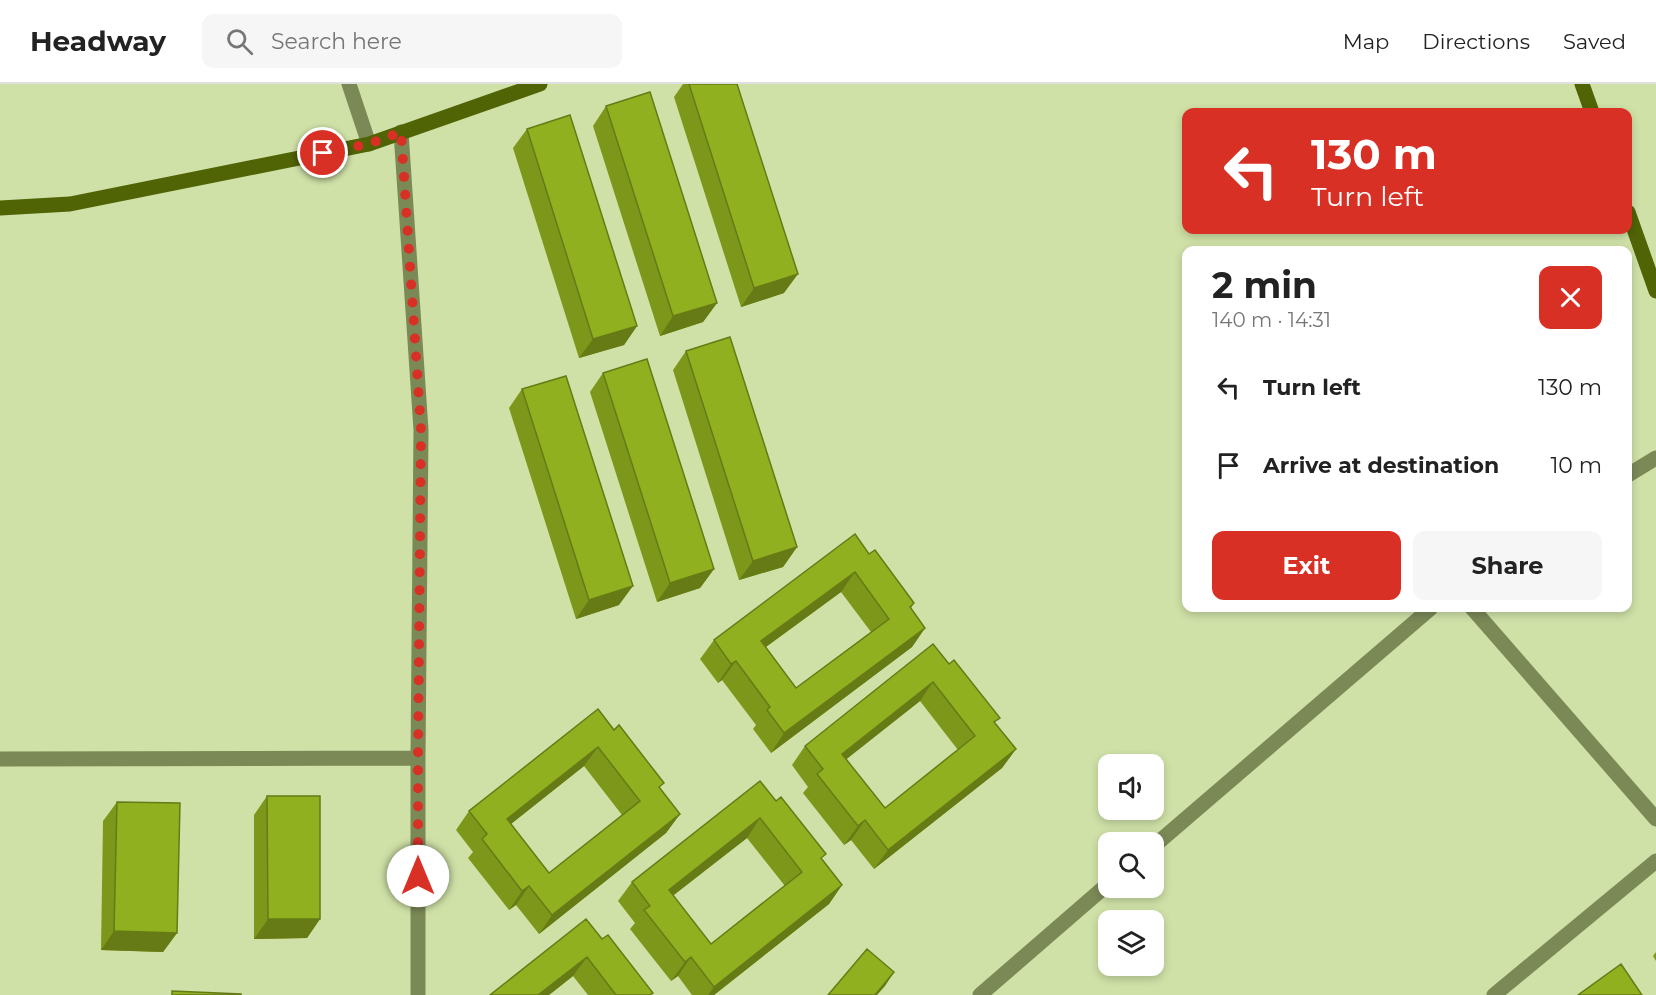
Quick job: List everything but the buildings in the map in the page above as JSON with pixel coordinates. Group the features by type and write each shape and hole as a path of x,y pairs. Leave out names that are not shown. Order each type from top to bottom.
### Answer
{"street":[{"path":"349,84 369,144"},
{"path":"0,208 70,204 369,144 540,84"},
{"path":"1582,84 1591,108"},
{"path":"401,132 421,430 418,995"},
{"path":"1632,223 1656,291"},
{"path":"1632,473 1656,458"},
{"path":"1164,837 1426,612"},
{"path":"1475,612 1656,819"},
{"path":"0,759 418,758"},
{"path":"1494,995 1656,861"},
{"path":"980,995 1098,893"}],"route":[{"path":"323,153 369,144 401,132 421,430 418,876"}]}
